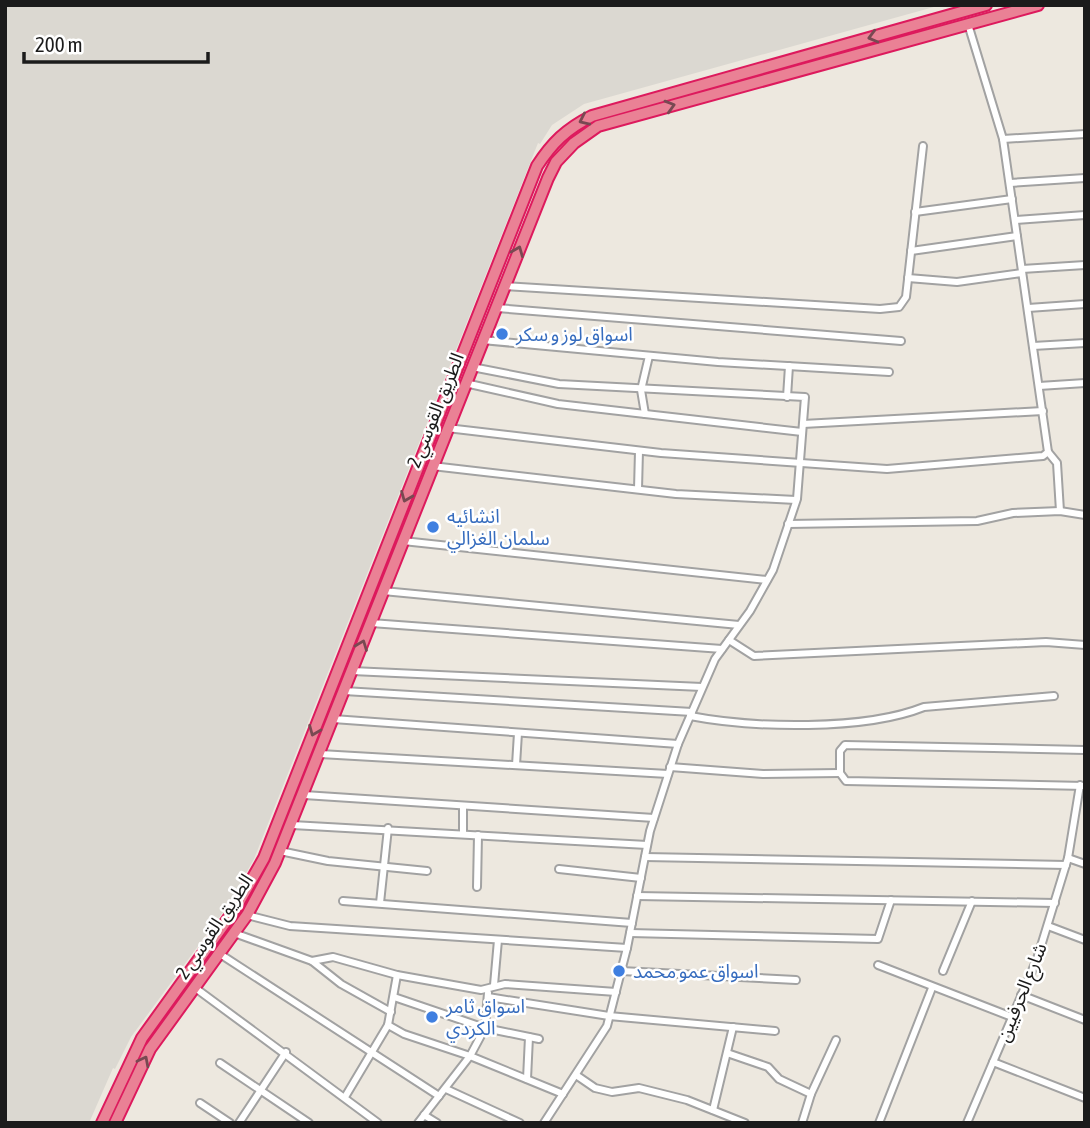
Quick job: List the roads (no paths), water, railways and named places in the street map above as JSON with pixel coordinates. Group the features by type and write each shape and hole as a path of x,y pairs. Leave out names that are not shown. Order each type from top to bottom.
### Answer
{"highway":[{"name":"الطريق القوسي 2","path":"102,1123 142,1038 252,881 537,166 562,134 592,116 652,97 986,5"},
{"name":"الطريق القوسي 2","path":"115,1123 150,1049 247,915 292,825 471,366 556,162 574,143 598,126 1038,5"},
{"path":"944,17 940,23 945,31"},
{"path":"915,25 921,32 916,38"},
{"path":"393,531 404,538"},
{"path":"386,549 397,555"}],"street":[{"path":"968,24 1003,139 1048,452 1057,463 1060,511"},
{"path":"1003,139 1085,134"},
{"path":"503,286 890,309 899,307 906,297 923,146"},
{"path":"1010,183 1085,178"},
{"path":"915,212 1012,199"},
{"path":"1015,220 1085,215"},
{"path":"911,251 1017,236"},
{"path":"908,278 957,282 1022,271 1085,265"},
{"path":"1028,308 1085,304"},
{"path":"495,307 901,341"},
{"path":"482,340 649,356 889,372"},
{"path":"1033,346 1085,343"},
{"path":"645,414 641,390 649,356"},
{"path":"471,366 559,384 805,397 796,500 788,524 767,580 722,649 702,687 678,744 647,845 628,948 607,1026 544,1123"},
{"path":"787,397 789,366"},
{"path":"465,383 558,404 802,428 1043,411"},
{"path":"1039,386 1085,383"},
{"path":"447,428 639,451 799,465 887,469 1043,456 1048,452"},
{"path":"638,489 639,451"},
{"path":"432,466 638,489 796,500"},
{"path":"788,524 977,521 1013,513 1060,511 1085,515"},
{"path":"404,538 767,580"},
{"path":"383,591 739,625"},
{"path":"370,623 722,649"},
{"path":"729,640 754,656 1046,642 1085,645"},
{"path":"352,671 702,687"},
{"path":"344,691 691,714 735,725 832,723 907,713 924,707 1054,695"},
{"path":"333,719 678,744"},
{"path":"516,765 518,733"},
{"path":"1082,786 846,781 840,773 840,751 845,745 1085,750"},
{"path":"320,754 763,775 840,773"},
{"name":"شارع الحرفيين","path":"967,1123 1048,926 1067,861 1082,786"},
{"path":"304,795 654,818"},
{"path":"463,807 463,834"},
{"path":"292,825 388,828 647,845"},
{"path":"380,903 388,828"},
{"path":"477,887 478,835"},
{"path":"280,851 328,861 427,871"},
{"path":"645,857 1067,861 1085,864"},
{"path":"559,869 641,878"},
{"path":"638,896 1055,902"},
{"path":"630,933 878,939 891,900"},
{"path":"343,901 632,923"},
{"path":"943,971 972,901"},
{"path":"247,915 290,926 628,948"},
{"path":"1048,926 1085,940"},
{"path":"234,933 312,961 341,984 391,1012"},
{"path":"418,1123 470,1056 485,1028 498,940"},
{"path":"220,954 439,1096"},
{"path":"312,961 333,957 397,975 481,990 491,986 616,992"},
{"path":"878,965 1012,1017"},
{"path":"621,971 796,980"},
{"path":"345,1097 388,1025 397,975"},
{"path":"194,987 286,1052 378,1123"},
{"path":"878,1123 932,988"},
{"path":"1021,995 1085,1020"},
{"path":"394,997 485,1028 539,1040"},
{"path":"488,997 609,1016 775,1031"},
{"path":"388,1025 404,1034 470,1056 563,1094"},
{"path":"713,1110 733,1027"},
{"path":"527,1079 529,1037"},
{"path":"802,1123 811,1094 836,1040"},
{"path":"239,1123 286,1052"},
{"path":"727,1052 768,1067 779,1079 811,1094"},
{"path":"993,1062 1085,1098"},
{"path":"220,1063 309,1123"},
{"path":"576,1075 595,1088 612,1092 639,1088 713,1110 745,1123"},
{"path":"446,1089 520,1123"},
{"path":"200,1103 230,1123"},
{"path":"424,1115 437,1123"}],"place":[{"name":"اسواق لوز و سكر","path":"502,334"},
{"name":"انشائيه سلمان الغزالي","path":"433,527"},
{"name":"اسواق عمو محمد","path":"619,971"},
{"name":"اسواق ثامر الكردي","path":"432,1017"}]}
